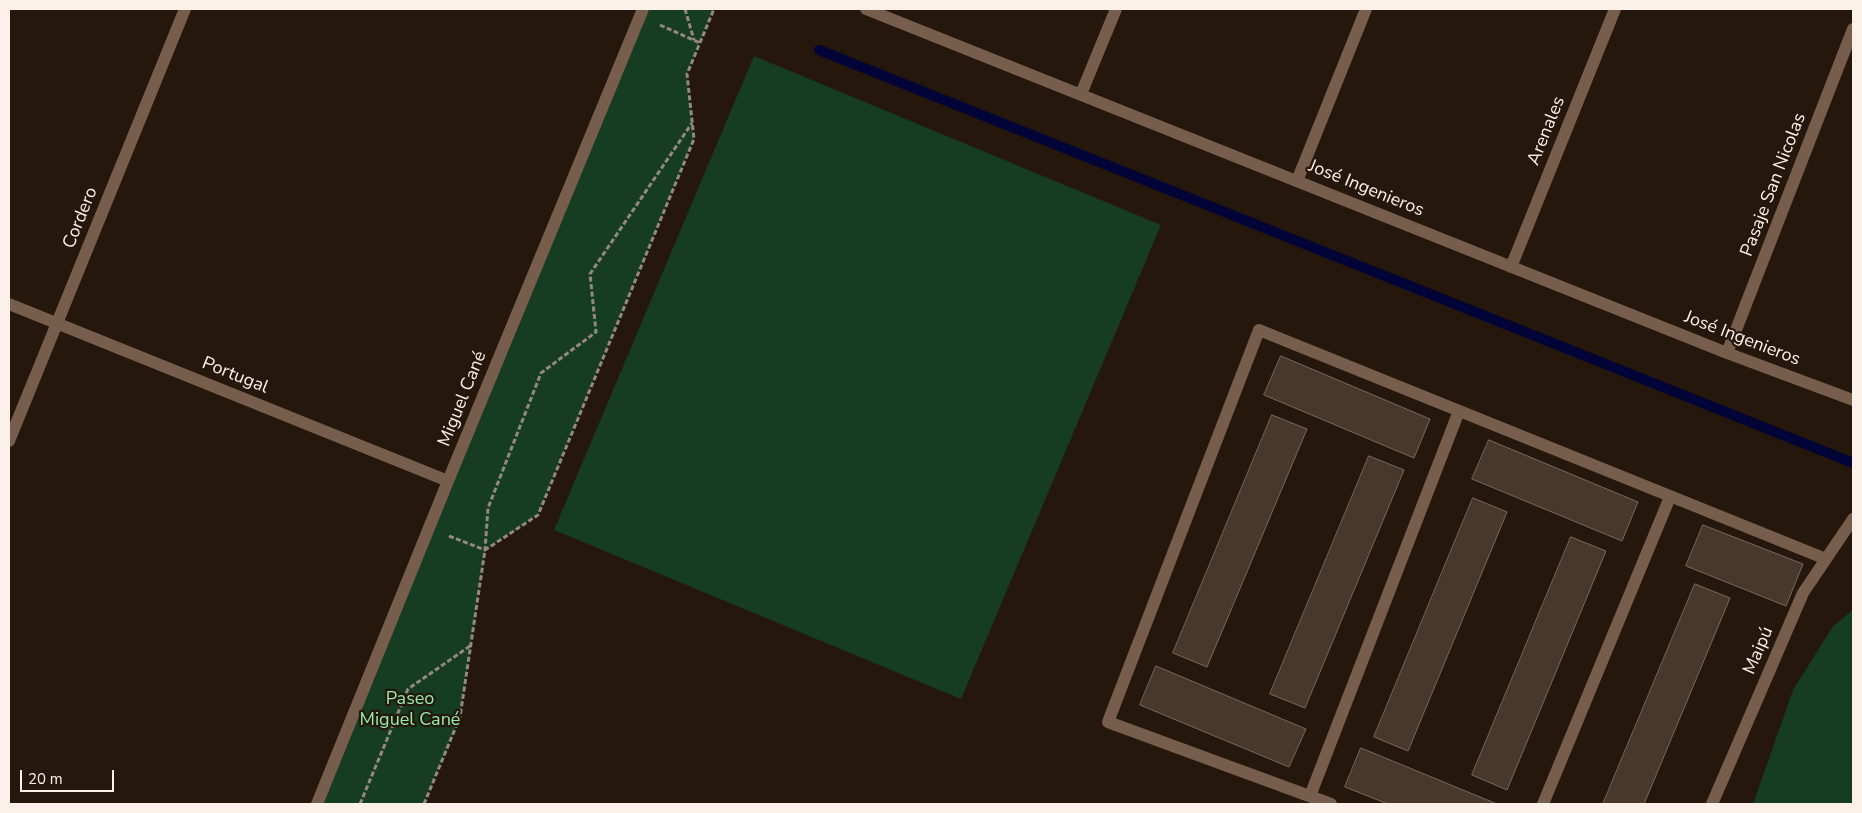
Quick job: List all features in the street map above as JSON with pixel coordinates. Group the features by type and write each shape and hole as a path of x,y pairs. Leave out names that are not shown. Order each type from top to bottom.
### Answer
{"street":[{"name":"Cordero","path":"9,441 185,9"},
{"name":"José Ingenieros","path":"869,9 1727,353 1853,400"},
{"path":"1081,94 1116,9"},
{"path":"1297,181 1366,9"},
{"name":"Arenales","path":"1512,267 1614,9"},
{"name":"Miguel Cané","path":"318,804 429,527 642,13"},
{"name":"Pasaje San Nicolas","path":"1727,353 1853,29"},
{"name":"Portugal","path":"9,304 448,481"},
{"path":"1331,804 1108,722 1259,330 1826,559"},
{"path":"1310,796 1459,411"},
{"path":"1543,804 1670,497"},
{"name":"Maipú","path":"1712,804 1803,593 1853,519"}],"path":[{"path":"685,9 694,40"},
{"path":"485,550 538,515 694,139 687,74 714,9"},
{"path":"642,13 700,43"},
{"path":"424,804 460,717 485,550 488,508 541,373 596,332 590,274 693,123"},
{"path":"429,527 485,550"},
{"path":"360,804 408,689 471,646"}],"green space":[{"name":"Paseo Miguel Cané","path":"643,9 714,9 687,74 694,139 538,515 485,550 460,717 424,804 319,804"},
{"path":"754,56 1161,225 961,699 554,530"},
{"path":"1853,610 1853,804 1753,804 1793,690 1833,626"}],"building":[{"path":"1281,356 1430,419 1414,458 1264,395"},
{"path":"1272,415 1307,429 1207,667 1173,653"},
{"path":"1489,440 1638,502 1622,541 1472,479"},
{"path":"1369,456 1404,470 1305,708 1270,694"},
{"path":"1473,498 1507,512 1408,751 1374,737"},
{"path":"1703,525 1803,564 1786,606 1686,566"},
{"path":"1571,537 1606,551 1507,790 1472,775"},
{"path":"1695,584 1730,598 1644,804 1603,804"},
{"path":"1156,666 1306,729 1289,767 1140,705"},
{"path":"1361,748 1497,804 1388,804 1345,787"}],"waterway":[{"path":"819,50 1853,463"}]}
